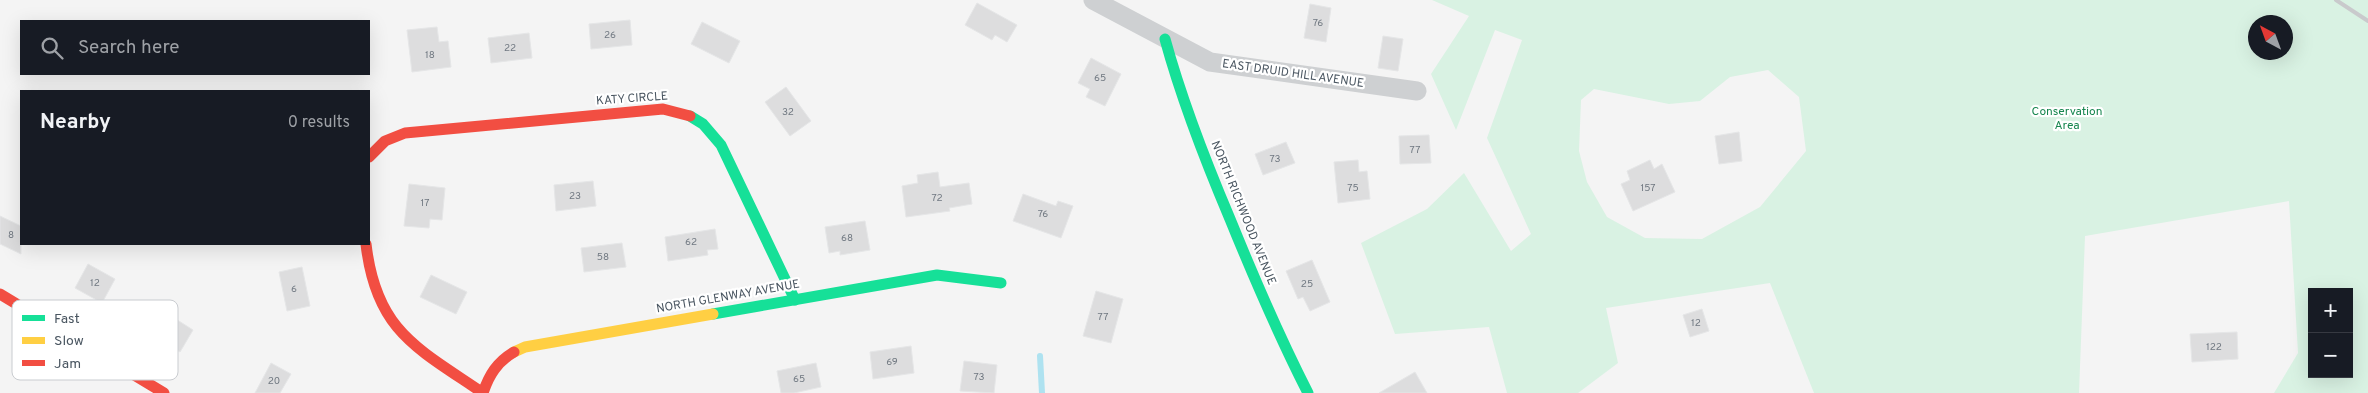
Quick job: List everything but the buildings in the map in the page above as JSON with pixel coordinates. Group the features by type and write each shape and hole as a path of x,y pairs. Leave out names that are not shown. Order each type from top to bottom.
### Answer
{"street":[{"name":"EAST DRUID HILL AVENUE","path":"1093,0 1210,62 1417,91"},
{"name":"NORTH RICHWOOD AVENUE","path":"1165,39 1176,83 1219,192 1263,298 1308,393"},
{"name":"KATY CIRCLE","path":"370,155 379,144 391,137 405,133 663,109 681,111 698,118 721,145 795,300"},
{"path":"366,245 368,263 380,303 397,328 421,349 482,393"},
{"name":"NORTH GLENWAY AVENUE","path":"482,393 488,376 497,363 509,354 525,347 937,275 1001,283"},
{"path":"0,294 12,301"},
{"path":"142,380 164,393"}],"green space":[{"name":"Conservation Area","path":"1432,0 2368,0 2368,393 2274,393 2298,353 2289,201 2085,236 2079,393 1814,393 1770,283 1606,308 1618,363 1578,393 1507,393 1489,327 1395,334 1361,243 1427,209 1464,173 1511,251 1531,234 1487,138 1522,40 1495,30 1456,130 1431,74 1469,16","holes":["1768,70 1799,97 1806,151 1760,207 1702,239 1645,238 1607,217 1587,182 1579,151 1581,100 1594,89 1669,104 1700,101 1730,77"]}],"waterway":[{"path":"1040,356 1042,393"}],"railway":[{"path":"2336,0 2368,21"}],"traffic: fast":[{"path":"1165,39 1186,108 1212,175 1267,307 1308,393"},
{"path":"690,116 703,124 721,145 795,300"},
{"path":"713,314 937,275 1001,283"}],"traffic: slow":[{"path":"514,352 525,347 713,314"}],"traffic: jam":[{"path":"370,156 385,141 405,133 663,109 690,116"},
{"path":"366,245 371,274 379,298 390,318 404,334 438,363 483,393 494,370 514,352"},
{"path":"0,294 12,301"},
{"path":"142,380 164,393"}]}
